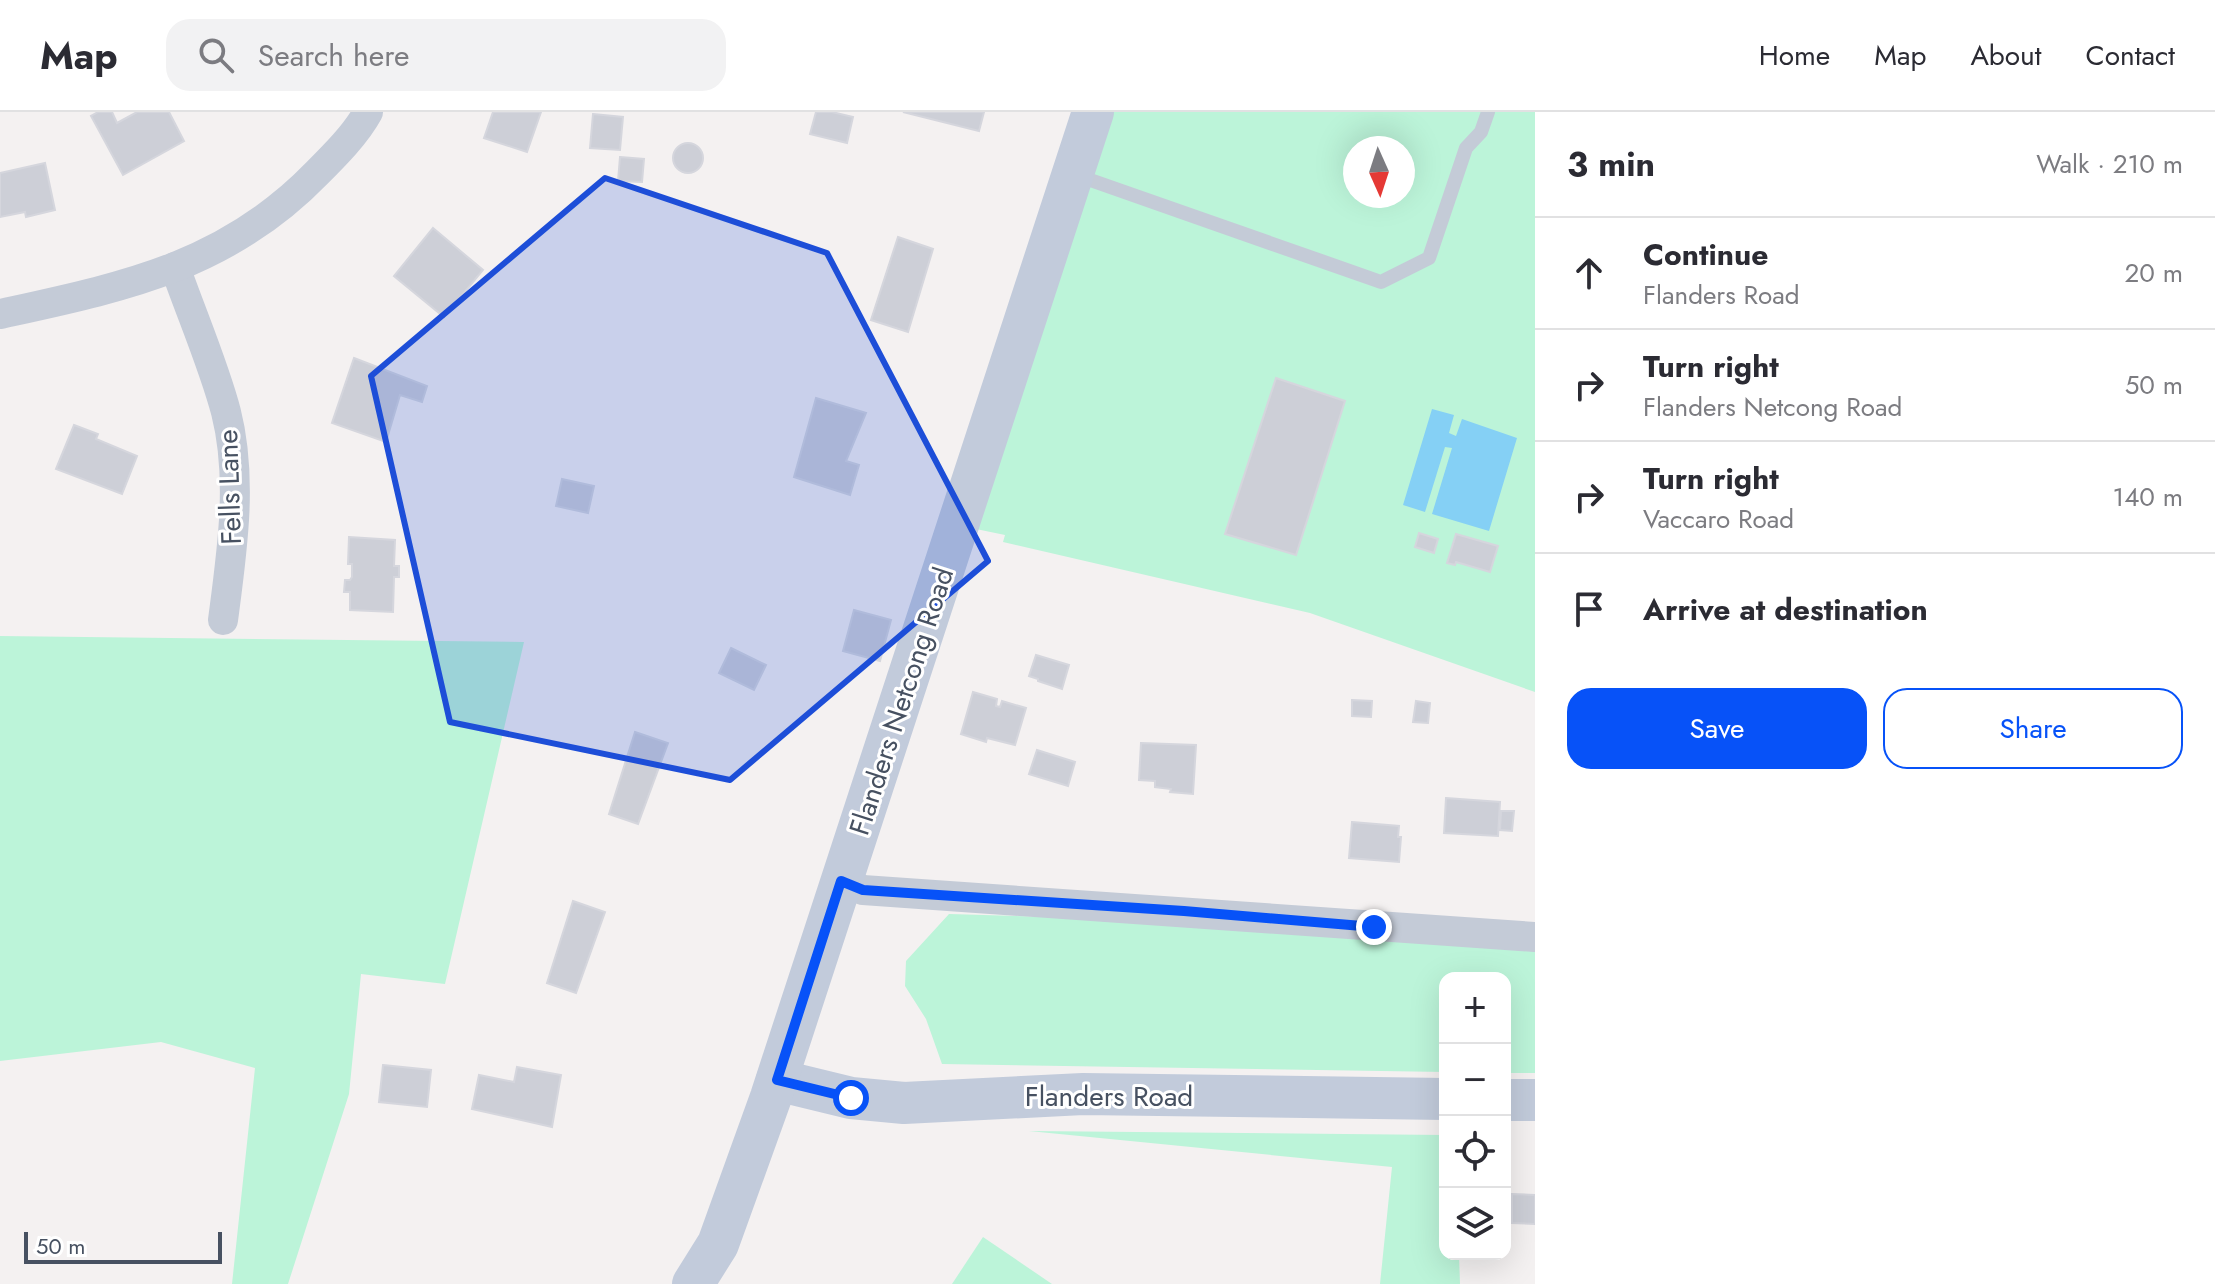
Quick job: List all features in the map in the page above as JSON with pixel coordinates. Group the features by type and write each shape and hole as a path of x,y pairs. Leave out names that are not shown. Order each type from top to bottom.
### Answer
{"main road":[{"name":"Flanders Netcong Road","path":"693,1284 718,1244 777,1080 1093,112"},
{"name":"Flanders Road","path":"777,1080 851,1098 888,1103 1083,1094 1439,1099"},
{"path":"1511,1100 1535,1100"}],"street":[{"path":"0,314 128,285 214,252 292,199 329,161 368,112"},
{"name":"Fells Lane","path":"175,267 226,412 232,451 234,532 223,620"},
{"path":"841,881 863,890 1535,937"}],"lane":[{"path":"1072,174 1381,282 1429,258 1466,148 1481,132 1488,112"}],"highlighted area":[{"path":"605,178 827,253 988,561 730,780 450,722 371,376"}],"green space":[{"path":"1111,112 1535,112 1535,692 1310,613 1003,542 1005,535 976,529"},
{"path":"0,636 524,642 445,984 361,974 349,1094 288,1284 232,1284 255,1068 161,1042 0,1061"},
{"path":"949,914 1218,922 1535,947 1535,1073 1511,1073 1511,972 1439,972 1439,1072 942,1064 926,1019 905,986 906,961"},
{"path":"1029,1131 1439,1135 1439,1260 1459,1260 1460,1284 1380,1284 1392,1167"},
{"path":"983,1237 1052,1284 952,1284"}],"water":[{"path":"1432,409 1454,415 1449,433 1456,436 1462,419 1517,438 1489,531 1432,514 1452,448 1445,447 1425,512 1403,505"}],"building":[{"path":"98,112 112,112 117,123 137,112 169,112 184,141 123,175 91,116"},
{"path":"493,112 541,112 527,152 484,138"},
{"path":"816,112 853,117 847,143 810,134"},
{"path":"903,112 984,112 979,131"},
{"path":"593,114 623,117 620,150 590,148"},
{"path":"688,143 699,147 703,158 699,169 688,173 677,169 673,158 677,147"},
{"path":"620,157 644,159 642,182 618,181"},
{"path":"45,163 55,210 26,217 25,212 0,217 0,173"},
{"path":"433,228 483,270 444,317 394,276"},
{"path":"898,237 933,249 908,332 871,320"},
{"path":"354,358 427,386 422,402 400,395 386,442 332,423"},
{"path":"1276,378 1345,401 1296,555 1225,534"},
{"path":"816,398 866,413 846,461 859,465 850,495 794,477"},
{"path":"74,425 98,434 96,439 137,456 122,494 56,469"},
{"path":"562,479 594,486 588,513 556,506"},
{"path":"1419,533 1438,539 1434,553 1415,547"},
{"path":"1456,534 1498,546 1490,572 1456,562 1455,565 1447,563"},
{"path":"349,537 395,540 394,566 399,566 399,577 394,577 393,612 350,610 350,592 344,592 345,580 352,577 352,564 348,564"},
{"path":"854,610 891,620 880,661 843,651"},
{"path":"731,648 766,665 754,690 719,673"},
{"path":"1036,655 1069,665 1062,689 1029,676"},
{"path":"973,692 997,699 996,706 1000,707 1002,701 1026,708 1015,745 987,738 986,742 961,734"},
{"path":"1352,700 1372,701 1371,717 1352,716"},
{"path":"1416,701 1430,703 1428,723 1413,722"},
{"path":"635,732 668,743 638,824 609,814"},
{"path":"1141,743 1196,745 1193,794 1170,792 1171,789 1155,787 1155,781 1139,780"},
{"path":"1037,750 1075,762 1068,786 1029,774"},
{"path":"1446,798 1500,802 1498,836 1444,833"},
{"path":"1501,811 1514,811 1512,831 1500,830"},
{"path":"1352,822 1399,826 1399,862 1349,858"},
{"path":"573,901 605,912 576,993 547,983"},
{"path":"383,1065 431,1070 427,1107 379,1102"},
{"path":"517,1067 561,1075 552,1127 472,1109 479,1075 514,1082"},
{"path":"1512,1194 1535,1195 1535,1224 1512,1223"}],"route":[{"path":"851,1098 777,1080 841,881 863,890 1374,927"}]}
